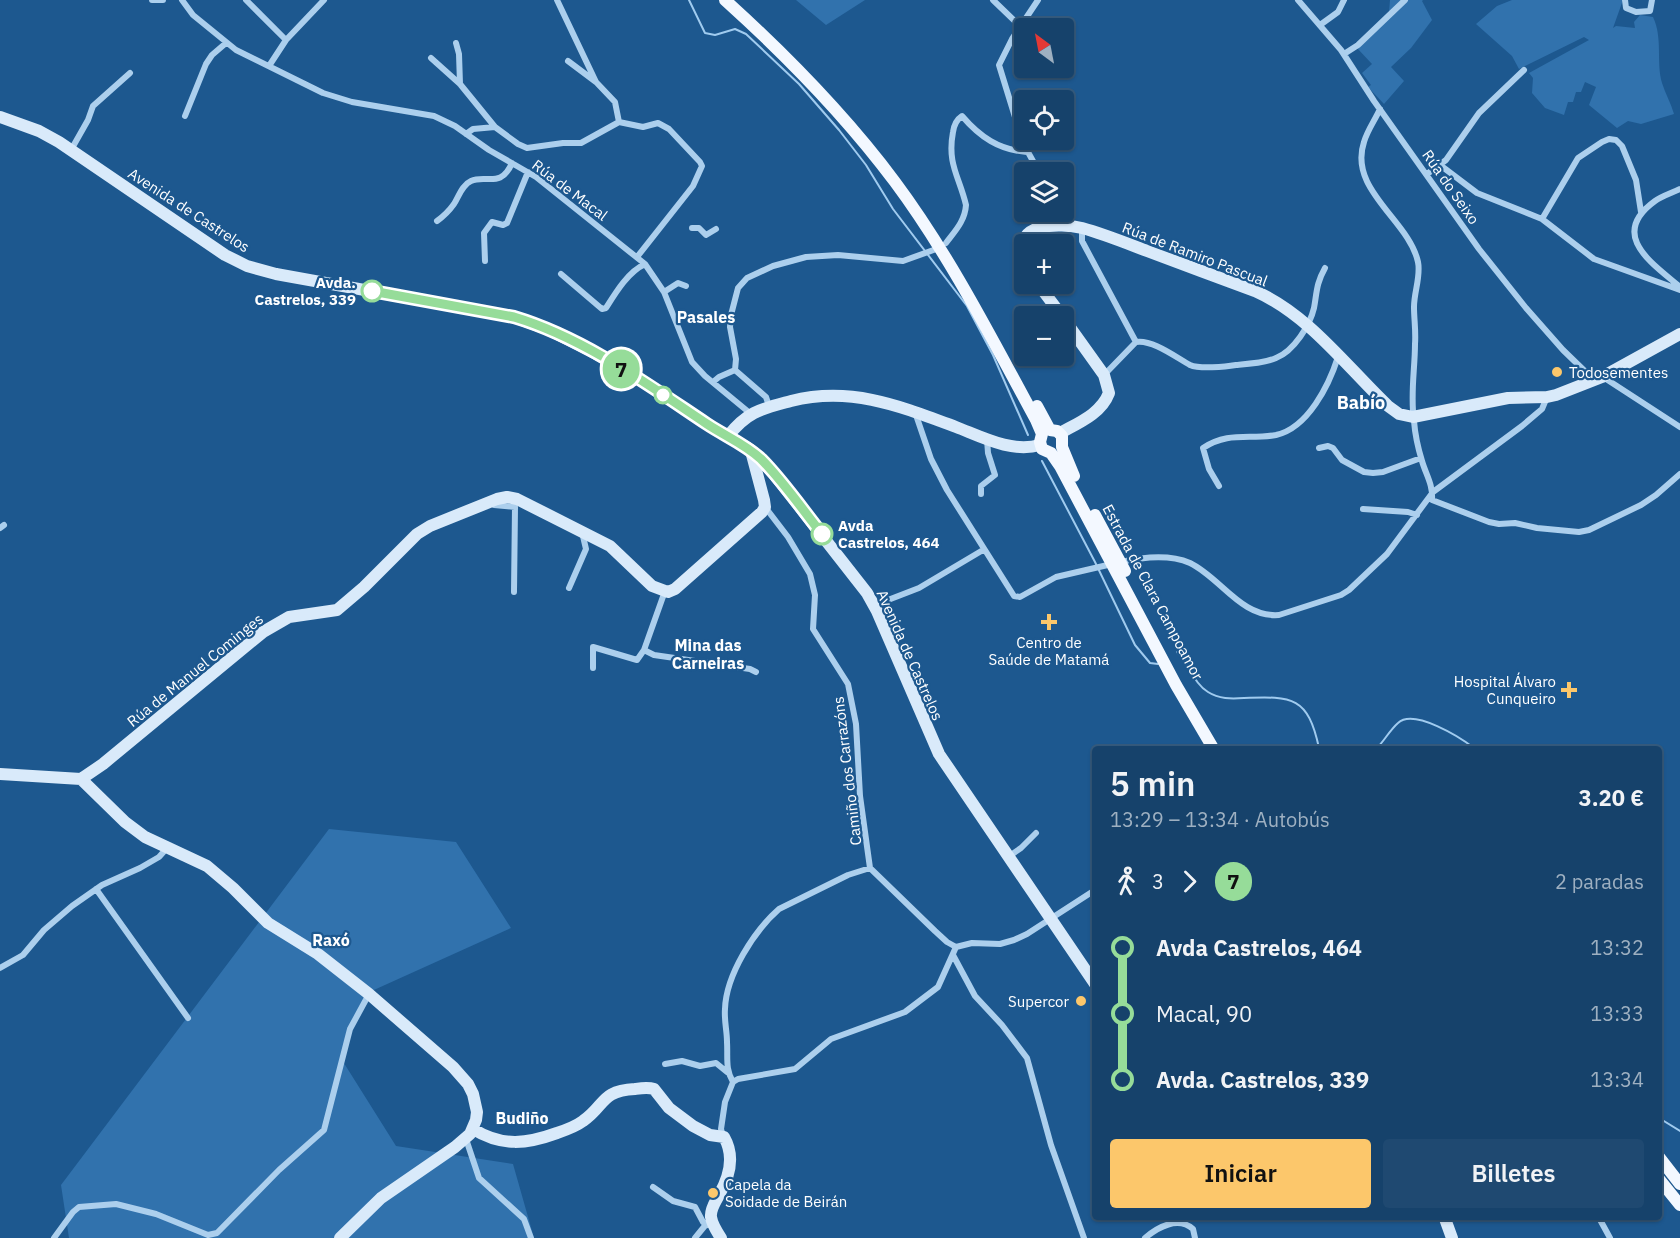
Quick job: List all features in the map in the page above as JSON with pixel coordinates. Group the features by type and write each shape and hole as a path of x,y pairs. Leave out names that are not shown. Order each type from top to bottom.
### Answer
{"main road":[{"name":"Estrada de Clara Campoamor","path":"725,0 783,54 847,122 895,183 987,312 1048,436 1044,451 1056,450"},
{"name":"Estrada de Clara Campoamor","path":"737,0 790,49 853,117 891,164 939,247"},
{"name":"Estrada de Clara Campoamor","path":"1048,436 1063,440 1056,450"},
{"name":"Estrada de Clara Campoamor","path":"1056,450 1073,474 1112,564 1176,685 1212,746"},
{"name":"Estrada de Clara Campoamor","path":"1112,564 1221,746"},
{"path":"1662,1161 1680,1184"},
{"path":"1662,1170 1680,1192"},
{"path":"1662,1183 1680,1205"}],"street":[{"path":"152,0 163,0"},
{"name":"Rúa de Macal","path":"182,0 193,15 226,43 247,57 333,97 434,116 444,120 528,172 645,264 664,292 692,362 751,414"},
{"path":"246,0 286,40"},
{"path":"269,66 286,40 324,0"},
{"path":"557,0 596,82"},
{"path":"993,0 1014,20"},
{"path":"1026,18 1038,0"},
{"name":"Rúa do Seixo","path":"1298,0 1344,54 1479,249 1526,309 1563,350 1598,379 1680,427"},
{"path":"1320,25 1338,12 1344,0"},
{"path":"1344,54 1358,45 1405,0"},
{"path":"1625,0 1626,8 1646,13 1650,11 1652,0"},
{"path":"1014,36 999,65 1027,152 1033,162"},
{"path":"185,116 206,64 212,55 226,43"},
{"path":"456,43 459,54 460,84"},
{"path":"431,58 460,84 495,127 518,144 534,148 554,144 581,143 620,122 643,127 658,123 669,129 702,166 693,186 637,257"},
{"path":"568,62 596,82 615,102 620,122"},
{"path":"1426,174 1440,165 1479,113 1524,70"},
{"path":"71,150 93,106 130,73"},
{"path":"1380,109 1363,142 1362,160 1365,177 1382,204 1407,235 1418,262 1414,308 1416,343 1412,381 1413,417 1421,458 1433,492 1432,500 1489,522 1515,523 1537,528 1579,532 1589,530 1641,505 1680,474"},
{"path":"735,370 736,359 730,327 731,315 738,288 747,278 773,266 806,257 838,255 903,261 939,247 966,214 966,205 950,155 957,119 962,116 974,129 1006,150 1027,152"},
{"name":"Avenida de Castrelos","path":"0,117 47,135 225,255 247,266 276,274 514,317 536,324 642,381 751,450 773,473 864,587 875,605 935,747 1092,980"},
{"path":"466,134 473,129 495,127"},
{"path":"1542,219 1578,158 1610,139 1622,146 1636,180 1641,212"},
{"path":"437,221 450,210 466,184 478,179 495,180 508,170 512,163"},
{"path":"1440,165 1477,193 1542,219 1594,259 1680,289"},
{"path":"485,261 484,233 492,222 503,225 507,223 528,172"},
{"path":"1680,189 1657,199 1641,212 1633,233 1646,259 1680,289"},
{"path":"1063,222 1064,226"},
{"name":"Rúa de Ramiro Pascual","path":"1027,234 1038,228 1064,226 1082,228 1255,291 1284,306 1307,325 1388,406 1399,414 1413,417"},
{"path":"692,228 699,228 706,235 716,229"},
{"path":"1082,228 1082,241 1136,342"},
{"path":"561,274 602,309 606,308 622,285 639,267 645,264"},
{"path":"1104,375 1136,342 1142,341 1174,354 1192,366 1228,366 1276,358 1289,349 1307,325 1314,306 1319,278 1324,268"},
{"path":"664,292 678,283 686,286"},
{"path":"728,436 744,418 751,414 809,397 834,394 879,401 915,411 1014,447 1048,436 1090,415 1103,405 1108,393 1104,375 1074,333"},
{"path":"1413,417 1508,398 1547,398 1598,379 1680,334"},
{"path":"1219,486 1209,469 1203,448 1215,440 1277,435 1299,425 1325,389 1338,357"},
{"path":"713,382 718,377 735,370"},
{"path":"735,370 766,397 770,407"},
{"path":"915,411 931,459 947,490 1011,594 1016,597 1056,577 1146,557 1166,558 1188,562 1214,579 1238,602 1269,616 1280,615 1341,595 1349,590 1387,554 1433,492 1522,426 1542,409 1547,398"},
{"path":"981,494 981,486 995,475 988,453 987,439"},
{"path":"1319,448 1328,446 1333,448 1342,460 1364,472 1373,473 1383,472 1421,458"},
{"path":"593,668 593,647 637,660 644,650 665,591 675,589 686,581 762,512 765,507 763,494 751,450"},
{"name":"Rúa de Manuel Cominges","path":"81,779 103,764 276,623 289,617 337,610 364,587 417,534 430,526 492,501 507,497 518,499 582,532 614,549 652,586 665,591"},
{"path":"492,501 494,505 515,507 514,592"},
{"name":"Camiño dos Carrazóns","path":"765,507 788,537 810,574 815,595 813,629 848,684 856,724 860,796 870,868"},
{"path":"1364,509 1416,514"},
{"path":"569,588 586,549 582,532"},
{"path":"875,605 919,588 983,550"},
{"path":"276,623 279,626 290,625"},
{"path":"644,650 654,655 750,669 756,672"},
{"path":"0,774 81,779 125,822 145,837 207,866 268,923 318,954 369,994 460,1074 468,1084 476,1103 476,1120 469,1134 381,1198 340,1238"},
{"path":"1008,857 1036,833"},
{"path":"0,968 18,959 44,930 72,906 96,889 159,857 167,849"},
{"path":"727,1072 725,1010 728,986 740,959 770,917 779,909 848,875 870,868 935,931 956,947"},
{"path":"96,889 188,1018"},
{"path":"695,1238 709,1221 713,1206 729,1173 730,1147 722,1129 725,1102 733,1082 738,1079 795,1069 831,1039 905,1012 938,987 956,947 962,944 1007,943 1027,934 1092,892"},
{"path":"953,955 975,996 1002,1025 1027,1059 1049,1137 1084,1238"},
{"path":"54,1238 67,1219 79,1207 116,1204 156,1214 208,1235 217,1233 279,1170 324,1130 350,1029 369,994"},
{"path":"665,1064 682,1061 700,1066 716,1063 727,1072 733,1082"},
{"path":"469,1134 510,1143 531,1141 580,1123 614,1092 650,1088 658,1093 669,1108 693,1126 710,1135 724,1137"},
{"path":"469,1134 479,1178 524,1219 531,1238"},
{"path":"653,1187 673,1201 695,1207 703,1222 709,1221"},
{"path":"1445,1220 1452,1238"},
{"path":"1600,1220 1610,1238"},
{"path":"709,1221 722,1238"},
{"path":"1145,1238 1160,1227 1183,1224 1193,1229 1195,1238"}],"shaded area":[{"path":"796,0 865,0 826,25"},
{"path":"1390,0 1423,0 1432,20 1411,48 1391,67 1404,81 1384,104 1368,87 1371,85 1362,73 1372,64 1357,48 1389,12"},
{"path":"1512,0 1623,0 1613,28 1616,26 1635,28 1634,22 1640,15 1653,17 1658,33 1662,83 1674,114 1641,124 1628,121 1617,128 1589,105 1596,87 1585,82 1581,92 1576,92 1573,102 1568,102 1564,115 1545,108 1532,93 1533,78 1529,73 1589,40 1584,37 1519,69 1512,56 1476,24 1497,6"},
{"path":"329,829 456,842 511,928 365,994 342,1060 396,1146 513,1164 534,1238 69,1238 61,1185"}],"waterway":[{"path":"689,0 705,33 715,35 735,29 746,34 799,84 839,130 866,165 893,209 967,306 993,355 1028,435"},
{"path":"1042,461 1135,645 1150,663 1158,664"},
{"path":"1177,652 1199,684 1212,694 1230,698 1286,699 1296,703 1310,718 1319,746"},
{"path":"1379,746 1392,729 1405,719 1415,719 1437,726 1471,746"},
{"path":"1662,1120 1680,1131"}],"bus line":[{"name":"7","path":"372,291 514,317 536,324 571,341 642,381 751,450 773,473 822,534"}],"place":[{"name":"Avda. Castrelos, 339","path":"372,291"},
{"name":"Todosementes","path":"1557,372"},
{"name":"Avda Castrelos, 464","path":"822,534"},
{"name":"Centro de Saúde de Matamá","path":"1049,622"},
{"name":"Hospital Álvaro Cunqueiro","path":"1569,690"},
{"name":"Supercor","path":"1081,1001"},
{"name":"Capela da Soidade de Beirán","path":"713,1193"}],"district":[{"name":"Pasales","path":"706,317"},
{"name":"Babío","path":"1361,402"},
{"name":"Mina das Carneiras","path":"708,654"},
{"name":"Raxó","path":"331,940"},
{"name":"Budiño","path":"522,1118"}]}
